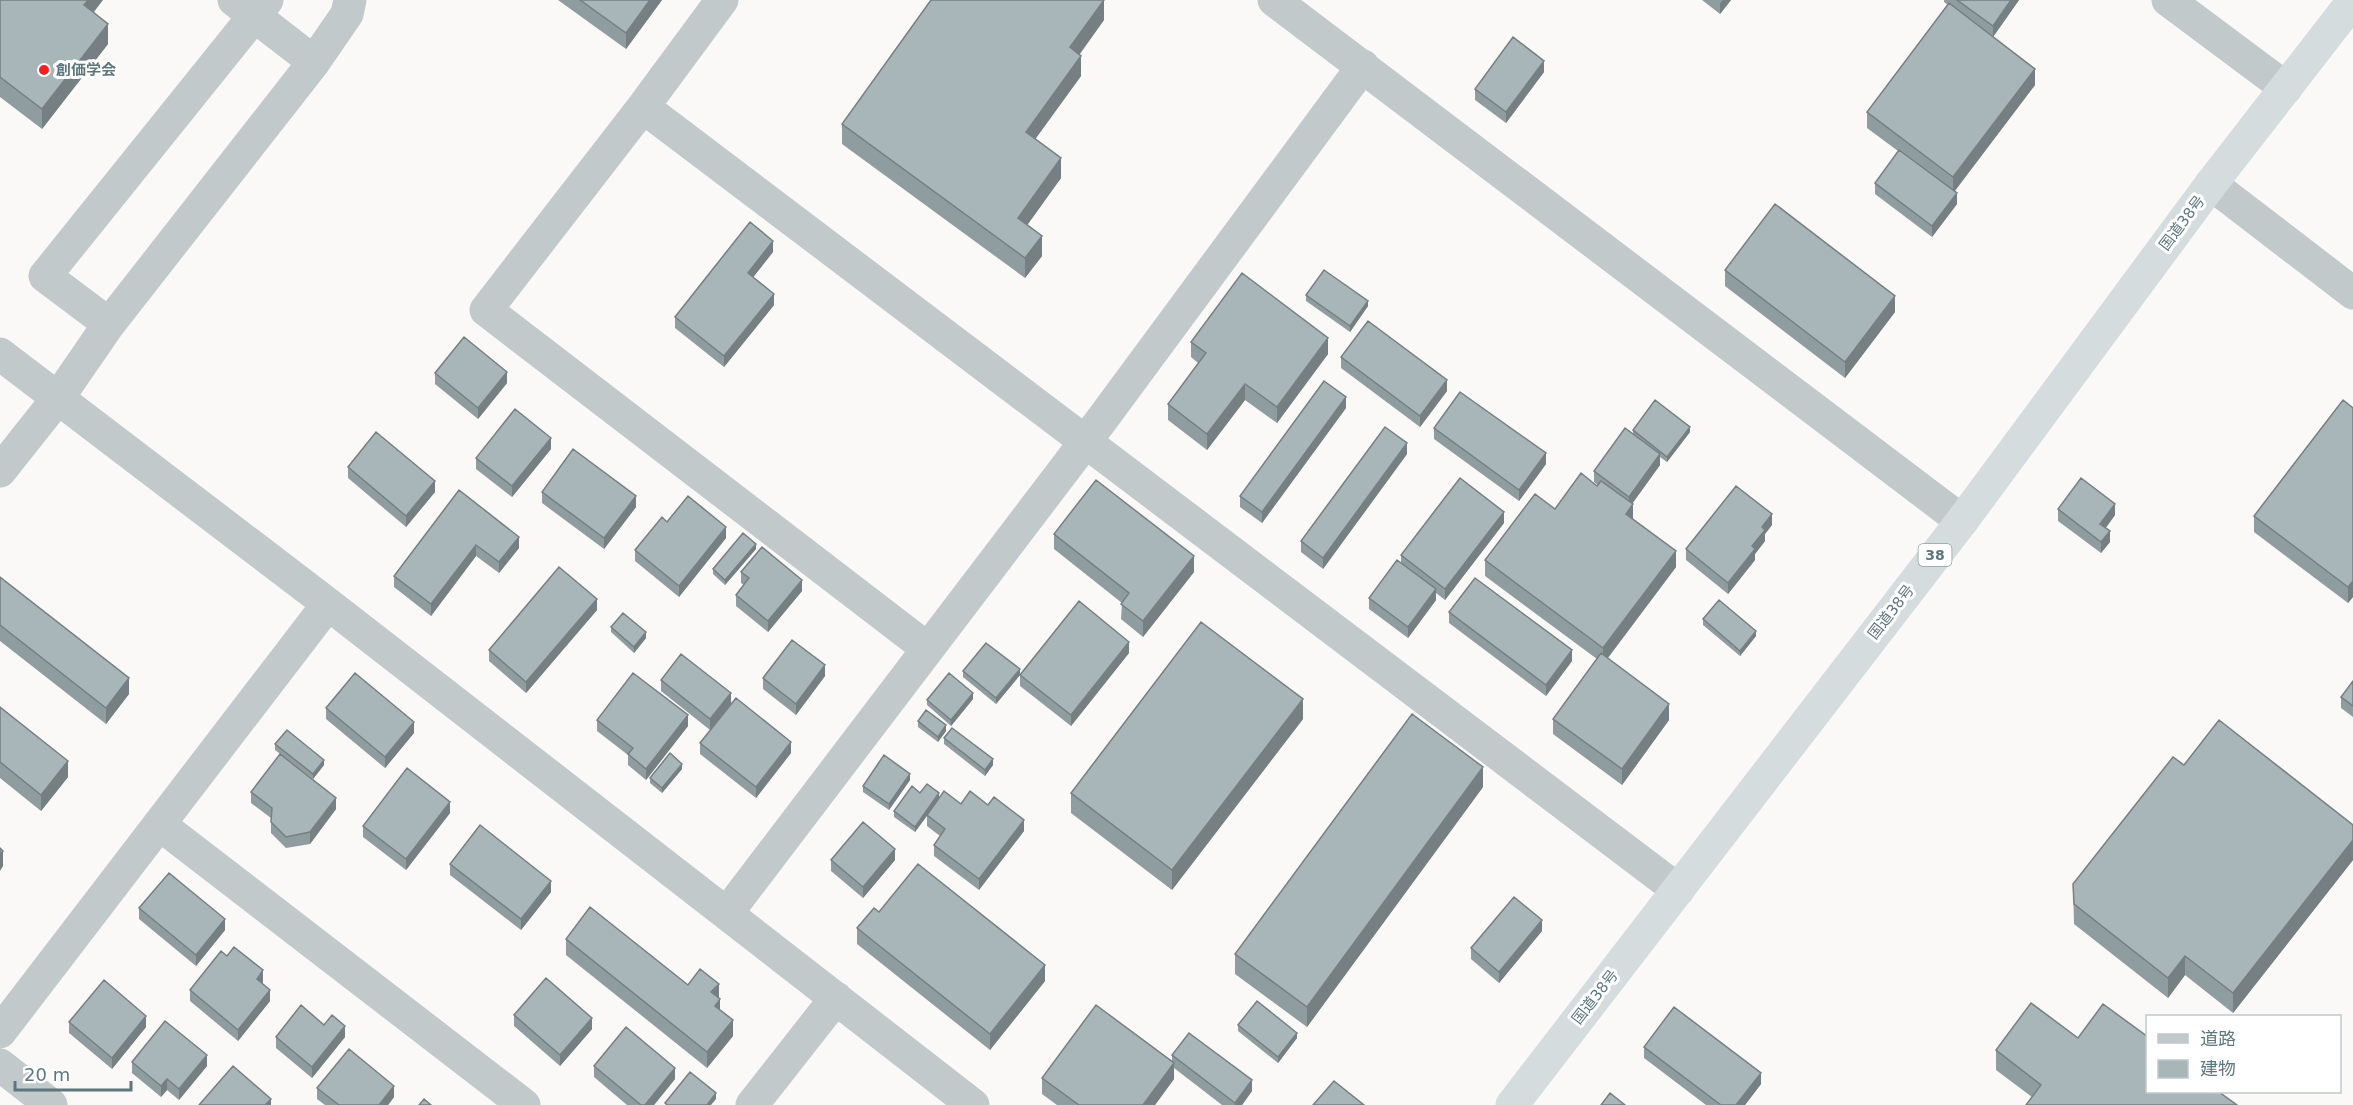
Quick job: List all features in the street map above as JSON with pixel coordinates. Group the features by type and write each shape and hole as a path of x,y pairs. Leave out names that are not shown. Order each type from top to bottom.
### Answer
{"highway":[{"name":"国道38号","path":"1512,1105 1962,521 2211,184 2353,1"}],"street":[{"path":"0,471 58,398 110,324 314,62 347,14 351,0"},
{"path":"722,0 643,107 486,310 928,649"},
{"path":"1274,0 1962,521"},
{"path":"2168,0 2286,88"},
{"path":"110,324 45,276 252,5 314,62"},
{"path":"727,913 1086,441 1363,66"},
{"path":"643,107 1678,890"},
{"path":"2211,184 2353,293"},
{"path":"0,354 328,604 973,1105"},
{"path":"0,1032 328,604"},
{"path":"159,824 524,1105"},
{"path":"752,1105 836,998"},
{"path":"0,1065 51,1105"}],"building":[{"name":"創価学会","path":"0,0 88,0 84,5 108,24 42,109 0,77"},
{"path":"580,0 650,0 626,33"},
{"path":"931,0 1104,0 1070,47 1081,56 1026,132 1061,158 1018,218 1042,236 1025,258 842,124"},
{"path":"1957,0 2011,0 1993,26"},
{"path":"1949,3 2035,69 1953,177 1867,112"},
{"path":"1513,37 1544,61 1506,112 1475,89"},
{"path":"1899,150 1957,193 1932,226 1875,183"},
{"path":"1775,204 1895,296 1845,362 1725,270"},
{"path":"750,222 773,241 748,273 774,294 724,356 675,317"},
{"path":"1324,270 1368,301 1350,326 1306,295"},
{"path":"1242,273 1328,338 1277,407 1245,384 1207,434 1168,404 1206,353 1191,342"},
{"path":"1368,321 1447,380 1420,416 1341,357"},
{"path":"464,337 507,372 478,408 435,373"},
{"path":"1324,381 1346,397 1262,512 1240,496"},
{"path":"1460,392 1546,453 1519,490 1434,428"},
{"path":"1655,400 1690,427 1667,457 1633,430"},
{"path":"2343,400 2353,408 2353,581 2348,587 2254,516"},
{"path":"515,409 551,438 512,486 476,458"},
{"path":"1385,427 1407,443 1323,558 1301,541"},
{"path":"1625,428 1660,454 1629,497 1594,471"},
{"path":"376,432 435,481 406,516 348,467"},
{"path":"573,449 636,496 604,538 542,492"},
{"path":"1581,473 1597,486 1601,481 1633,504 1626,514 1676,551 1603,648 1485,560 1535,494 1555,509"},
{"path":"1460,478 1504,512 1445,589 1401,555"},
{"path":"2081,478 2115,504 2100,524 2110,531 2101,542 2058,509"},
{"path":"1096,480 1194,556 1143,621 1121,604 1129,593 1054,534"},
{"path":"1736,486 1772,514 1762,527 1765,530 1752,546 1755,549 1728,583 1686,549"},
{"path":"459,490 519,537 499,562 476,545 431,604 394,576"},
{"path":"688,496 726,527 679,586 635,550 662,517 667,522"},
{"path":"743,533 756,544 725,580 713,569"},
{"path":"762,547 802,580 768,621 736,595 749,578 741,572"},
{"path":"1397,560 1436,589 1408,627 1369,598"},
{"path":"559,567 597,599 526,682 489,650"},
{"path":"0,577 129,678 106,708 0,625"},
{"path":"1475,578 1572,650 1546,685 1449,612"},
{"path":"1719,600 1756,631 1740,651 1703,619"},
{"path":"1079,601 1129,642 1071,715 1020,675"},
{"path":"623,613 646,632 634,647 611,627"},
{"path":"1201,622 1303,699 1172,870 1071,793"},
{"path":"792,640 825,665 796,704 763,678"},
{"path":"986,643 1020,669 996,698 963,671"},
{"path":"1601,653 1669,704 1622,769 1553,719"},
{"path":"681,654 731,693 710,719 661,680"},
{"path":"355,673 414,722 385,757 326,708"},
{"path":"633,673 688,715 646,769 628,754 633,748 597,720"},
{"path":"949,673 973,693 951,720 927,700"},
{"path":"2353,681 2353,706 2341,697"},
{"path":"736,698 791,742 756,787 700,743"},
{"path":"0,707 68,761 41,795 0,762"},
{"path":"926,710 946,725 938,737 918,721"},
{"path":"1412,714 1483,767 1307,1007 1235,954"},
{"path":"2219,720 2353,825 2353,840 2233,993 2185,956 2168,978 2074,904 2073,884 2173,757 2184,765"},
{"path":"952,728 993,759 985,770 944,738"},
{"path":"287,730 324,760 313,774 275,744"},
{"path":"670,753 682,764 662,788 650,778"},
{"path":"280,754 336,798 310,832 286,837 271,822 272,808 251,792"},
{"path":"884,755 910,774 889,804 863,786"},
{"path":"407,768 450,802 406,859 363,826"},
{"path":"927,784 939,793 915,827 894,811 912,786 920,793"},
{"path":"944,791 961,804 970,791 988,805 994,797 1024,820 979,879 934,845 945,829 927,815"},
{"path":"863,822 895,849 863,887 831,860"},
{"path":"480,825 551,881 521,919 450,864"},
{"path":"918,864 1045,965 990,1034 857,928 874,908 879,912"},
{"path":"169,873 225,919 196,955 139,908"},
{"path":"1514,897 1542,920 1499,972 1471,948"},
{"path":"590,907 688,985 700,969 719,984 711,992 720,999 715,1006 733,1020 707,1052 566,939"},
{"path":"234,947 263,970 257,979 270,990 238,1030 190,990 221,951 227,956"},
{"path":"546,978 592,1018 560,1055 514,1015"},
{"path":"104,980 146,1016 112,1058 69,1022"},
{"path":"1257,1001 1297,1033 1278,1057 1238,1025"},
{"path":"2031,1003 2078,1038 2103,1004 2146,1036 2146,1093 2220,1093 2237,1105 2026,1105 2041,1085 1996,1050"},
{"path":"301,1005 324,1025 332,1015 345,1026 312,1067 276,1037"},
{"path":"1096,1005 1174,1063 1143,1105 1079,1105 1042,1078"},
{"path":"1674,1007 1761,1073 1736,1105 1721,1105 1644,1047"},
{"path":"165,1021 207,1055 179,1089 167,1079 161,1086 132,1062"},
{"path":"626,1027 675,1068 645,1105 641,1105 594,1066"},
{"path":"1189,1033 1252,1080 1235,1103 1172,1055"},
{"path":"349,1049 394,1086 379,1105 339,1105 317,1088"},
{"path":"233,1066 271,1099 265,1105 199,1105"},
{"path":"690,1072 716,1093 707,1105 667,1105 665,1103"},
{"path":"1334,1081 1364,1105 1313,1105"},
{"path":"1610,1093 1625,1105 1601,1105"},
{"path":"424,1099 431,1105 419,1105"}],"place":[{"name":"創価学会","path":"44,70"}]}
